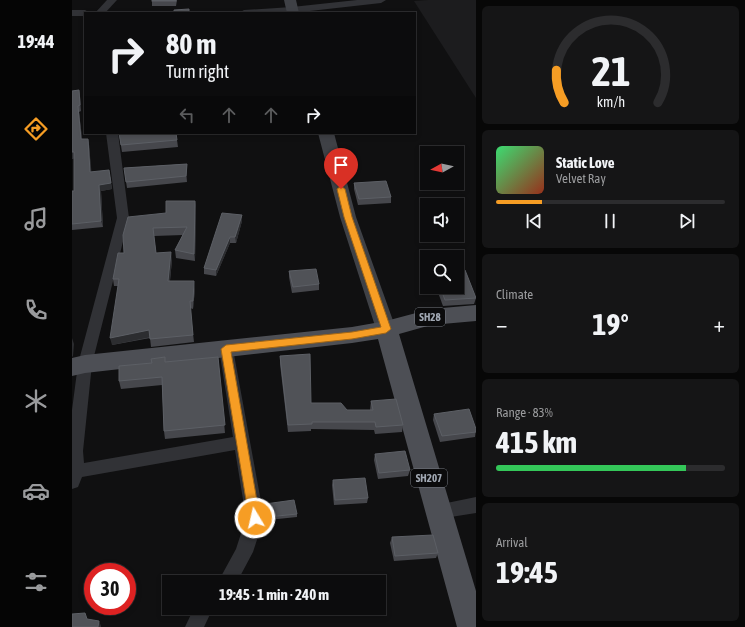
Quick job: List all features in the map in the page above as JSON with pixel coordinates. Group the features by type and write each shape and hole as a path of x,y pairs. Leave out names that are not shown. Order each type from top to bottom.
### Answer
{"main road":[{"name":"SH28","path":"78,366 352,335 386,329 431,317 476,313"},
{"name":"SH207","path":"386,329 472,627"}],"street":[{"path":"101,12 112,0"},
{"path":"254,12 381,0"},
{"path":"72,13 84,13"},
{"path":"112,134 123,218 78,366 74,477 243,442"},
{"path":"326,134 348,217 386,329"},
{"path":"226,349 255,518 244,552 226,575"},
{"path":"438,511 476,505"},
{"path":"194,627 200,615"}],"shaded area":[{"path":"476,0 476,98 414,1"}],"building":[{"path":"176,0 176,1 152,1"},
{"path":"189,9 189,12 174,12 174,10"},
{"path":"79,90 80,105 78,106 81,139 88,139 90,172 109,170 111,183 99,185 101,221 72,224 74,152 72,152 72,91"},
{"path":"119,134 176,134 177,140 121,145"},
{"path":"187,164 186,176 126,182 124,168"},
{"path":"386,181 391,197 359,199 354,183"},
{"path":"166,201 195,201 194,254 175,250 187,227 153,228 156,253 171,252 168,281 194,281 193,301 190,301 193,335 150,339 149,330 110,338 119,279 113,279 118,253 124,253 123,235 128,217 166,213"},
{"path":"222,213 242,215 235,237 230,237 216,270 204,268"},
{"path":"316,269 319,284 293,287 289,271"},
{"path":"464,270 476,298 445,300 443,294 464,294"},
{"path":"310,354 311,403 341,403 347,410 373,410 371,401 396,399 403,425 376,427 375,422 312,422 312,424 288,425 280,356"},
{"path":"165,357 165,362 218,357 225,425 164,431 162,377 119,381 119,366 152,363 151,359"},
{"path":"469,409 476,432 442,436 434,414"},
{"path":"405,451 410,470 379,473 375,454"},
{"path":"365,478 368,498 335,500 333,480"},
{"path":"294,500 297,514 268,517 265,504"},
{"path":"433,535 438,553 395,556 392,537"},
{"path":"84,613 87,619 99,621 98,627 72,627 72,614"}],"route":[{"path":"255,518 226,349 352,335 386,329 348,217 341,189"}]}
